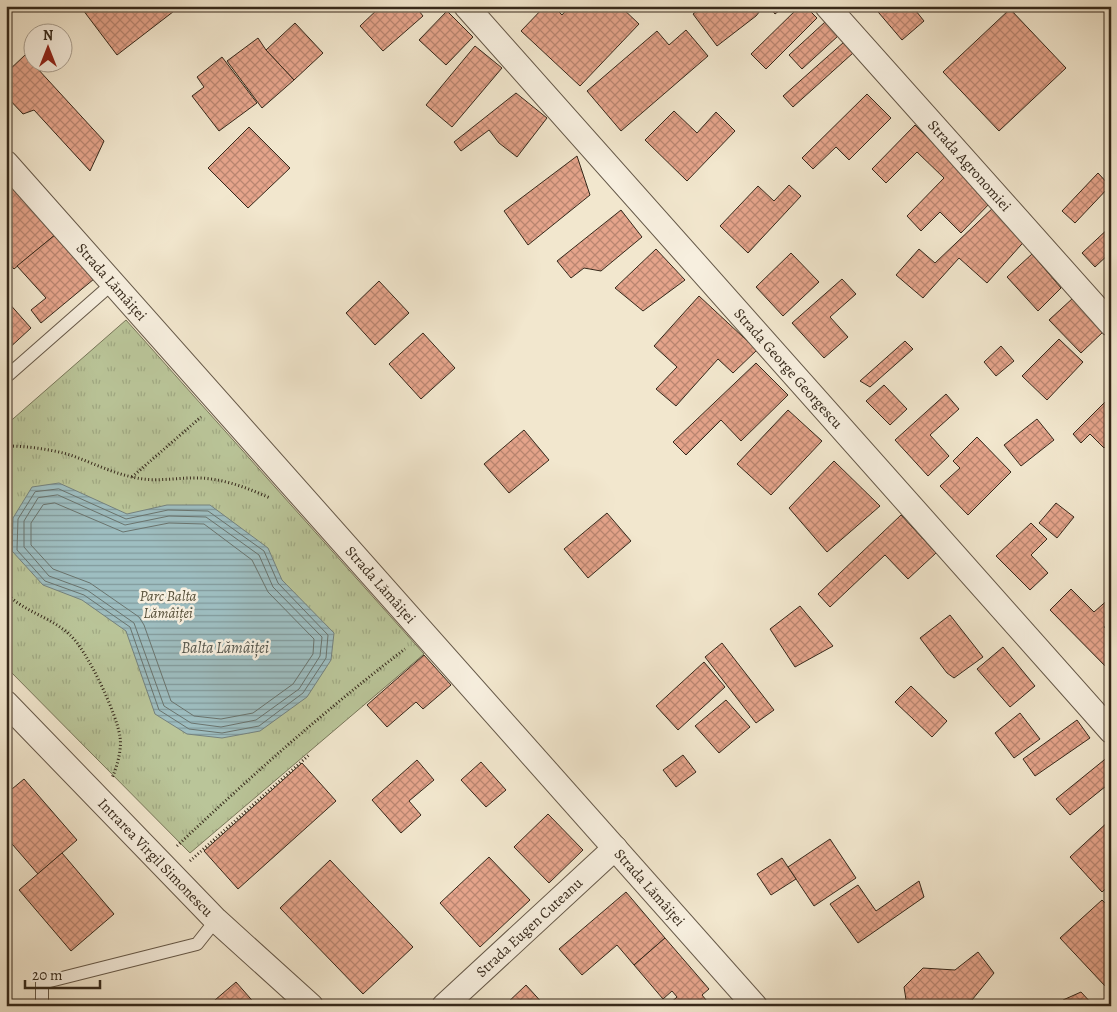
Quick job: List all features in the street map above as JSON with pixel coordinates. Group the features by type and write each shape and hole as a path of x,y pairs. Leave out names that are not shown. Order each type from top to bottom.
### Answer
{"street":[{"name":"Strada George Georgescu","path":"466,6 1111,731"},
{"name":"Strada Agronomiei","path":"827,6 1111,324"},
{"name":"Strada Lămâiței","path":"6,163 755,1006"},
{"name":"Intrarea Virgil Simonescu","path":"6,703 216,920 310,1006"},
{"name":"Strada Eugen Cuteanu","path":"444,1006 615,848"}],"lane":[{"path":"6,377 113,283"},
{"path":"42,1006 42,983 197,944 216,920"}],"path":[{"path":"132,477 218,401"},
{"path":"6,446 40,449 68,455 132,477 158,481 199,478 215,479 272,498"},
{"path":"6,593 15,602 71,635 87,660 112,708 121,738 116,770 102,802"},
{"path":"167,869 290,742 351,690 425,634"},
{"path":"167,869 309,754"}],"green space":[{"name":"Parc Balta Lămâiței","path":"126,320 424,654 190,853 6,667 6,425"}],"water":[{"name":"Balta Lămâiței","path":"59,483 127,514 167,505 210,505 268,548 282,580 334,633 331,660 307,697 260,731 222,738 187,734 155,714 126,631 82,600 43,585 12,551 13,518 32,487"}],"building":[{"path":"80,6 177,6 178,8 117,55"},
{"path":"381,6 415,6 423,16 383,51 360,26"},
{"path":"545,6 553,6 562,15 570,6 620,6 639,24 580,86 521,31"},
{"path":"703,6 764,6 756,16 717,46 693,14"},
{"path":"769,6 785,6 775,14"},
{"path":"800,6 805,6 817,18 766,69 751,54"},
{"path":"873,6 912,6 924,21 902,40"},
{"path":"1010,9 1066,68 999,131 943,72"},
{"path":"447,11 473,37 446,65 419,40"},
{"path":"825,22 838,36 802,69 789,55"},
{"path":"295,23 323,53 294,80 266,50"},
{"path":"686,30 708,56 621,131 587,91 657,31 669,45"},
{"path":"258,38 266,50 294,80 262,108 227,61"},
{"path":"844,42 853,53 793,107 783,96"},
{"path":"475,46 502,68 452,127 426,105"},
{"path":"222,57 257,103 219,131 192,96 204,87 197,77"},
{"path":"22,58 22,72 41,72 104,141 90,171 34,110 23,114 6,96 6,73"},
{"path":"516,93 547,118 517,157 499,143 489,130 461,151 454,142"},
{"path":"867,94 891,118 849,160 836,147 813,169 802,158"},
{"path":"674,111 697,133 716,112 735,131 687,181 645,140"},
{"path":"915,125 992,201 961,233 940,212 921,231 907,216 944,178 917,152 886,183 872,169"},
{"path":"249,127 290,168 248,208 208,168"},
{"path":"577,156 590,195 528,245 504,211"},
{"path":"1098,173 1110,186 1075,223 1062,211"},
{"path":"21,181 61,230 14,269 6,260 6,193"},
{"path":"789,185 801,196 748,253 720,226 758,186 774,201"},
{"path":"996,205 1029,236 987,283 959,258 923,298 896,275 919,249 935,263"},
{"path":"621,210 642,237 601,271 584,268 571,278 557,261"},
{"path":"1111,226 1111,252 1095,267 1082,253"},
{"path":"61,230 100,274 41,323 31,310 46,298 17,266"},
{"path":"656,249 685,280 643,311 615,288"},
{"path":"791,253 819,282 783,316 756,287"},
{"path":"1032,254 1061,288 1038,311 1007,277"},
{"path":"842,279 856,294 830,317 848,337 824,358 792,323"},
{"path":"379,281 409,313 375,345 346,313"},
{"path":"699,296 757,350 733,373 718,359 676,406 656,389 677,367 654,346"},
{"path":"1073,298 1104,331 1081,353 1049,320"},
{"path":"6,301 31,328 6,351"},
{"path":"423,333 455,368 421,399 389,364"},
{"path":"1059,339 1083,362 1047,400 1022,376"},
{"path":"905,341 913,349 870,387 860,381"},
{"path":"1001,346 1014,361 996,376 984,362"},
{"path":"756,363 788,395 741,441 721,420 686,455 673,442"},
{"path":"884,385 907,409 890,425 866,401"},
{"path":"946,394 959,409 930,435 949,456 928,476 895,440"},
{"path":"1111,396 1111,441 1104,448 1090,434 1081,443 1073,434"},
{"path":"788,410 822,441 771,495 737,464"},
{"path":"1037,419 1054,440 1021,466 1004,445"},
{"path":"524,430 549,460 509,493 484,464"},
{"path":"977,437 1011,472 968,515 940,486 960,468 953,461"},
{"path":"834,461 880,506 827,552 789,508"},
{"path":"1056,503 1074,517 1057,538 1039,523"},
{"path":"607,513 631,541 588,578 564,549"},
{"path":"901,515 936,553 908,579 885,555 830,607 818,594"},
{"path":"1031,523 1047,539 1031,555 1048,573 1030,590 996,556"},
{"path":"1071,589 1094,612 1111,597 1111,621 1104,627 1111,634 1111,672 1050,610"},
{"path":"800,606 833,646 795,667 770,629"},
{"path":"950,615 983,657 954,678 947,673 920,638"},
{"path":"722,643 774,710 756,723 705,657"},
{"path":"1003,647 1035,686 1010,707 977,669"},
{"path":"424,655 451,685 423,709 416,702 387,727 367,705"},
{"path":"704,662 725,687 678,730 656,706"},
{"path":"911,686 947,721 932,737 895,702"},
{"path":"726,700 750,727 719,753 695,726"},
{"path":"1020,713 1040,739 1014,758 995,733"},
{"path":"1077,720 1090,738 1035,776 1023,759"},
{"path":"683,755 696,772 676,787 663,770"},
{"path":"1109,756 1111,759 1111,782 1070,815 1056,799"},
{"path":"417,760 434,780 409,801 421,815 401,833 372,800"},
{"path":"481,762 506,790 486,807 461,780"},
{"path":"302,763 336,801 238,889 204,851"},
{"path":"24,779 77,840 38,874 6,837 6,794"},
{"path":"548,814 583,850 549,883 514,847"},
{"path":"1111,819 1111,884 1102,892 1070,857"},
{"path":"830,839 856,878 814,906 788,867"},
{"path":"62,853 114,914 71,951 19,890"},
{"path":"489,857 530,900 480,947 440,903"},
{"path":"782,858 796,879 771,895 757,874"},
{"path":"330,860 413,947 363,994 280,908"},
{"path":"919,881 924,897 858,943 830,904 858,885 876,911"},
{"path":"626,892 665,938 634,965 617,945 582,975 559,949"},
{"path":"1102,900 1111,909 1111,980 1105,986 1060,938"},
{"path":"665,938 709,989 702,995 711,1006 667,1006 677,997 672,991 663,999 634,965"},
{"path":"978,952 994,973 972,1000 907,1006 904,987 923,968 955,970"},
{"path":"1111,980 1111,992 1105,986"},
{"path":"236,982 257,1006 208,1006"},
{"path":"526,985 545,1006 504,1006"},
{"path":"1081,992 1094,1006 1068,1006 1063,1000"}]}
